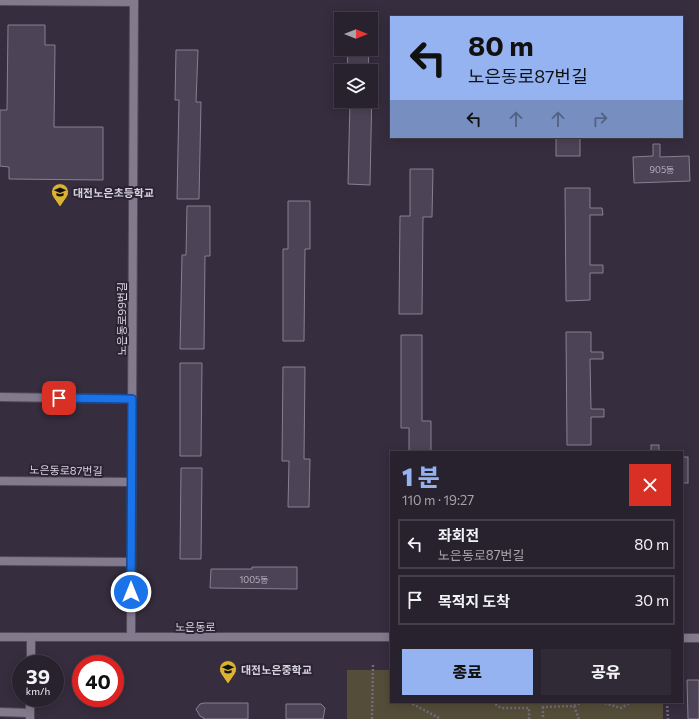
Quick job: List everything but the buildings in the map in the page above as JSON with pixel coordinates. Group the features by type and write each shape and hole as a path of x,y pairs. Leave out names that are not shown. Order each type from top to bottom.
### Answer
{"street":[{"path":"0,1 134,1"},
{"name":"노은동로99번길","path":"131,637 134,1"},
{"path":"0,397 132,399"},
{"name":"노은동로87번길","path":"0,481 132,482"},
{"path":"0,561 131,562"},
{"name":"노은동로","path":"0,637 390,637"},
{"path":"31,637 31,655"},
{"path":"683,638 699,638"},
{"path":"0,712 30,716"}],"path":[{"path":"372,719 373,664"},
{"path":"411,703 441,719"},
{"path":"494,703 501,708 529,708 530,719"},
{"path":"543,703 543,719"},
{"path":"543,707 574,706 581,703"},
{"path":"604,703 621,708 629,703"},
{"path":"667,703 668,719"},
{"path":"574,706 580,719"}],"shaded area":[{"path":"347,670 390,670 390,703 663,703 663,719 347,719"}],"place":[{"name":"대전노은초등학교","path":"60,207"},
{"name":"대전노은중학교","path":"228,684"}],"route":[{"path":"59,398 132,399 131,592"}]}
